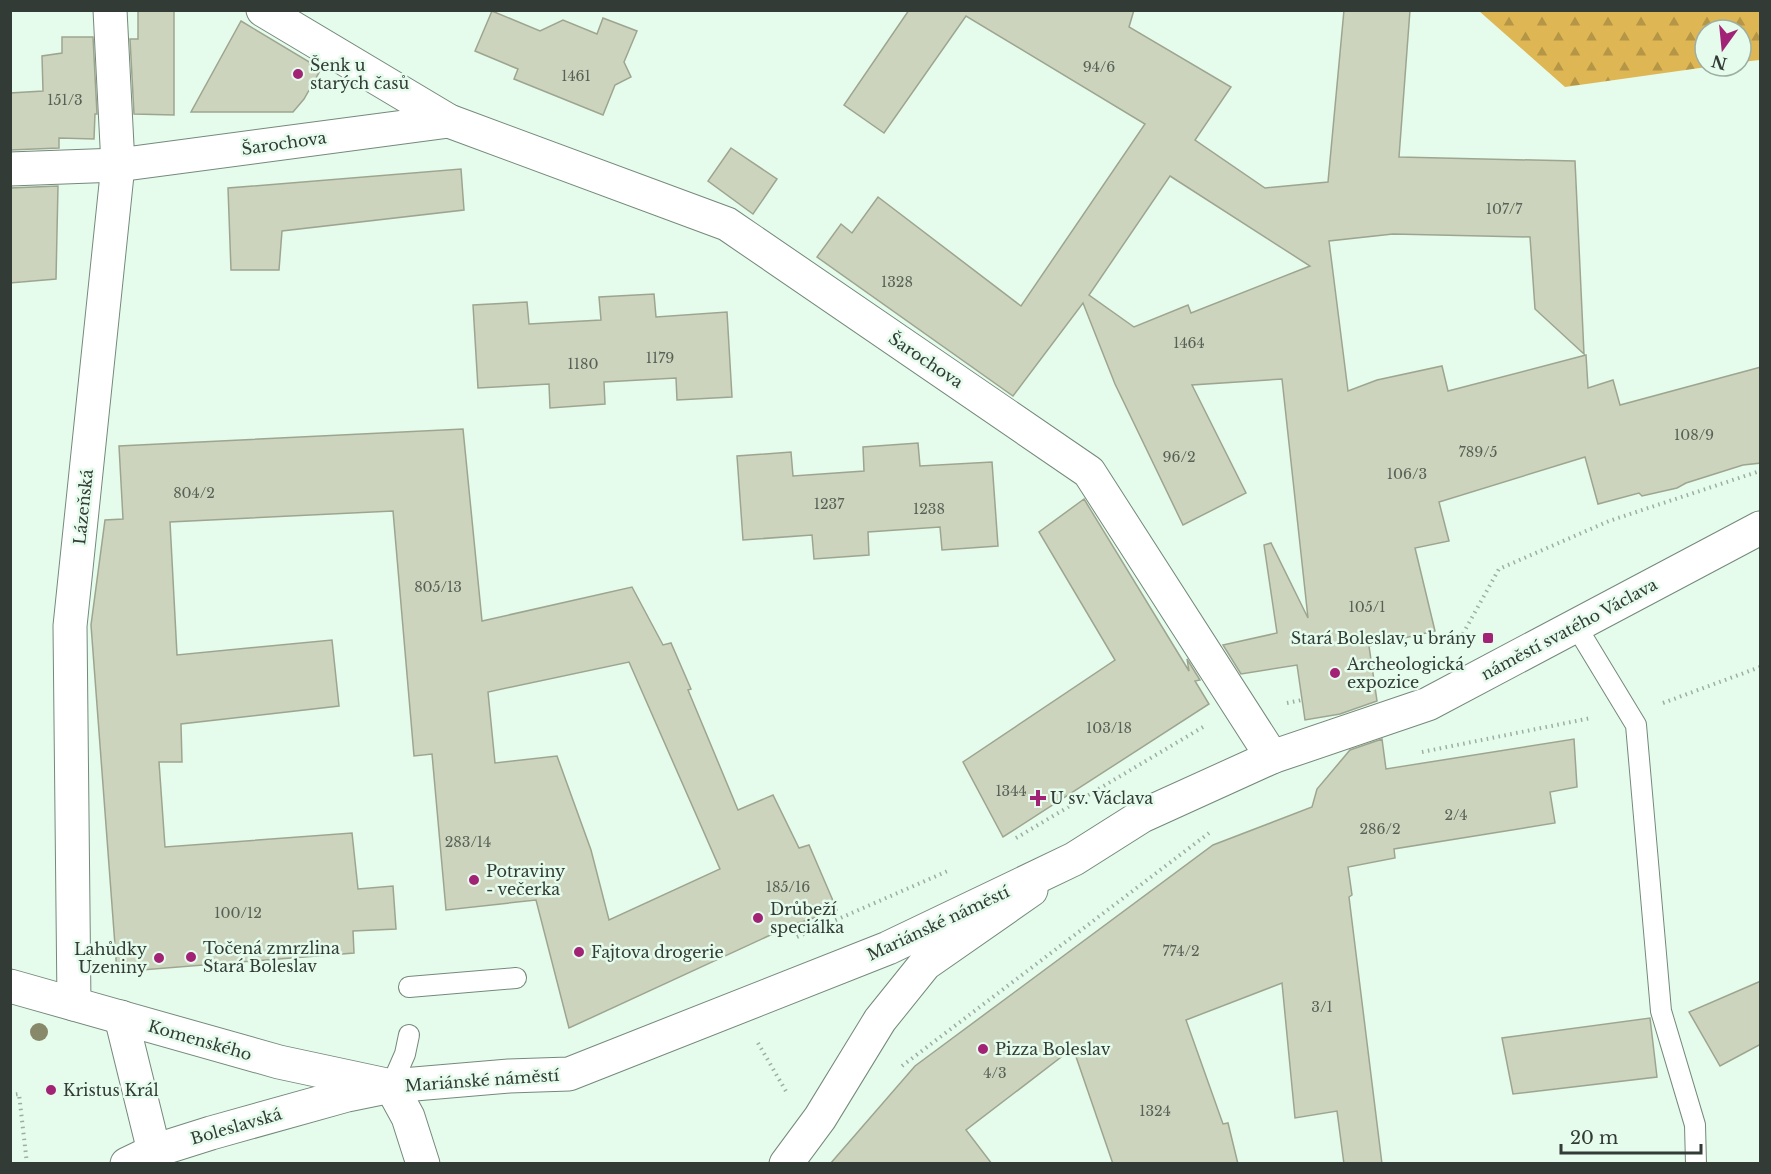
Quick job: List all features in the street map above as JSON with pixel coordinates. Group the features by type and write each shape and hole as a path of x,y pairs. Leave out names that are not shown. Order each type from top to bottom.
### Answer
{"street":[{"name":"Lázeňská","path":"74,1004 70,626 118,165 110,10"},
{"name":"Šarochova","path":"263,10 449,121 727,224 1089,472 1272,757"},
{"name":"Šarochova","path":"10,170 118,165 449,121"},
{"name":"náměstí svatého Václava","path":"1074,859 1142,816 1272,757 1428,704 1761,528"},
{"name":"Mariánské náměstí","path":"347,1095 391,1086 499,1076 569,1074 888,948 1074,859"},
{"name":"Mariánské náměstí","path":"786,1164 820,1118 880,1020 925,964 1074,859"},
{"name":"Komenského","path":"10,986 279,1062 391,1086"},
{"path":"121,1017 140,1157"},
{"name":"Mariánské náměstí","path":"391,1086 408,1117 423,1164"},
{"name":"Boleslavská","path":"140,1157 211,1132 347,1095"}],"lane":[{"path":"1576,626 1636,725 1661,1011 1695,1125 1696,1164"},
{"path":"409,987 516,978"},
{"path":"391,1086 405,1054 409,1035"}],"path":[{"path":"1459,640 1499,569 1610,521 1761,471"},
{"path":"1420,753 1654,706 1761,667"},
{"path":"1008,843 1214,720 1246,716 1302,700"},
{"path":"896,1073 946,1031 1214,830"},
{"path":"794,938 955,867"},
{"path":"10,1095 19,1094 27,1164"}],"green space":[{"path":"1479,11 1760,11 1760,60 1753,61 1753,18 1693,18 1693,69 1565,87"}],"building":[{"path":"138,10 174,10 174,115 134,114 130,39 138,39"},
{"path":"909,10 1134,10 1129,27 1231,87 1195,140 1265,188 1328,182 1344,10 1410,10 1399,157 1575,161 1584,354 1535,309 1530,237 1393,234 1329,241 1348,391 1377,380 1442,366 1448,391 1586,355 1588,388 1613,380 1620,405 1761,367 1761,463 1743,465 1677,488 1642,496 1639,493 1598,504 1585,457 1439,502 1449,541 1415,548 1435,631 1369,646 1377,701 1340,714 1305,720 1297,665 1241,674 1223,645 1277,633 1264,545 1271,543 1308,618 1282,379 1192,385 1246,493 1183,525 1115,384 1083,303 1013,396 817,257 841,224 852,233 878,197 1021,306 1145,124 966,16 884,133 844,105","holes":["1170,176 1310,266 1191,313 1188,305 1134,327 1089,295"]},
{"path":"492,11 540,31 563,20 597,34 603,18 637,31 624,62 631,77 615,85 603,115 514,79 518,69 475,51"},
{"path":"241,21 321,69 304,99 293,112 191,112"},
{"path":"62,37 93,37 97,114 95,114 94,139 59,138 59,148 10,150 10,93 43,91 42,56 62,53"},
{"path":"731,148 777,179 753,214 708,181"},
{"path":"461,169 464,210 282,231 279,270 231,270 228,188"},
{"path":"58,186 56,279 10,283 10,188"},
{"path":"654,294 656,317 727,312 732,397 677,400 676,378 604,382 605,404 550,408 549,384 478,388 473,305 527,302 529,324 601,320 599,297"},
{"path":"463,429 482,621 632,587 663,645 671,643 738,810 773,795 799,848 809,845 837,910 790,926 569,1028 536,900 446,910 432,754 414,756 393,511 170,522 177,655 332,640 339,706 181,724 182,762 159,762 165,847 352,833 358,889 393,886 396,929 353,931 354,953 117,972 91,625 105,520 123,519 119,446","holes":["629,662 720,869 609,920 591,850 557,756 495,763 488,692"]},
{"path":"918,443 920,466 992,462 998,546 942,550 940,527 868,532 869,555 814,559 812,535 743,540 737,456 791,452 793,476 864,471 863,447"},
{"path":"1084,499 1189,671 1187,659 1200,680 1195,681 1209,704 1003,837 963,762 1115,660 1039,532"},
{"path":"1382,739 1386,769 1574,739 1577,787 1550,792 1555,823 1394,849 1395,858 1348,867 1352,895 1349,897 1382,1164 1344,1164 1337,1111 1295,1118 1282,983 1186,1020 1223,1124 1228,1123 1238,1164 1113,1164 1073,1048 966,1130 992,1164 830,1164 915,1066 1213,845 1312,807 1317,789 1350,750"},
{"path":"1761,981 1761,1044 1720,1066 1689,1012"},
{"path":"1650,1018 1657,1077 1513,1094 1502,1038"}],"place":[{"name":"Šenk u starých časů","path":"298,74"},
{"name":"Stará Boleslav, u brány","path":"1488,638"},
{"name":"Archeologická expozice","path":"1335,673"},
{"name":"U sv. Václava","path":"1038,798"},
{"name":"Potraviny - večerka","path":"474,880"},
{"name":"Drůbeží speciálka","path":"758,918"},
{"name":"Fajtova drogerie","path":"579,952"},
{"name":"Točená zmrzlina Stará Boleslav","path":"191,957"},
{"name":"Lahůdky Uzeniny","path":"159,958"},
{"name":"Pizza Boleslav","path":"983,1049"},
{"name":"Kristus Král","path":"51,1090"}]}
